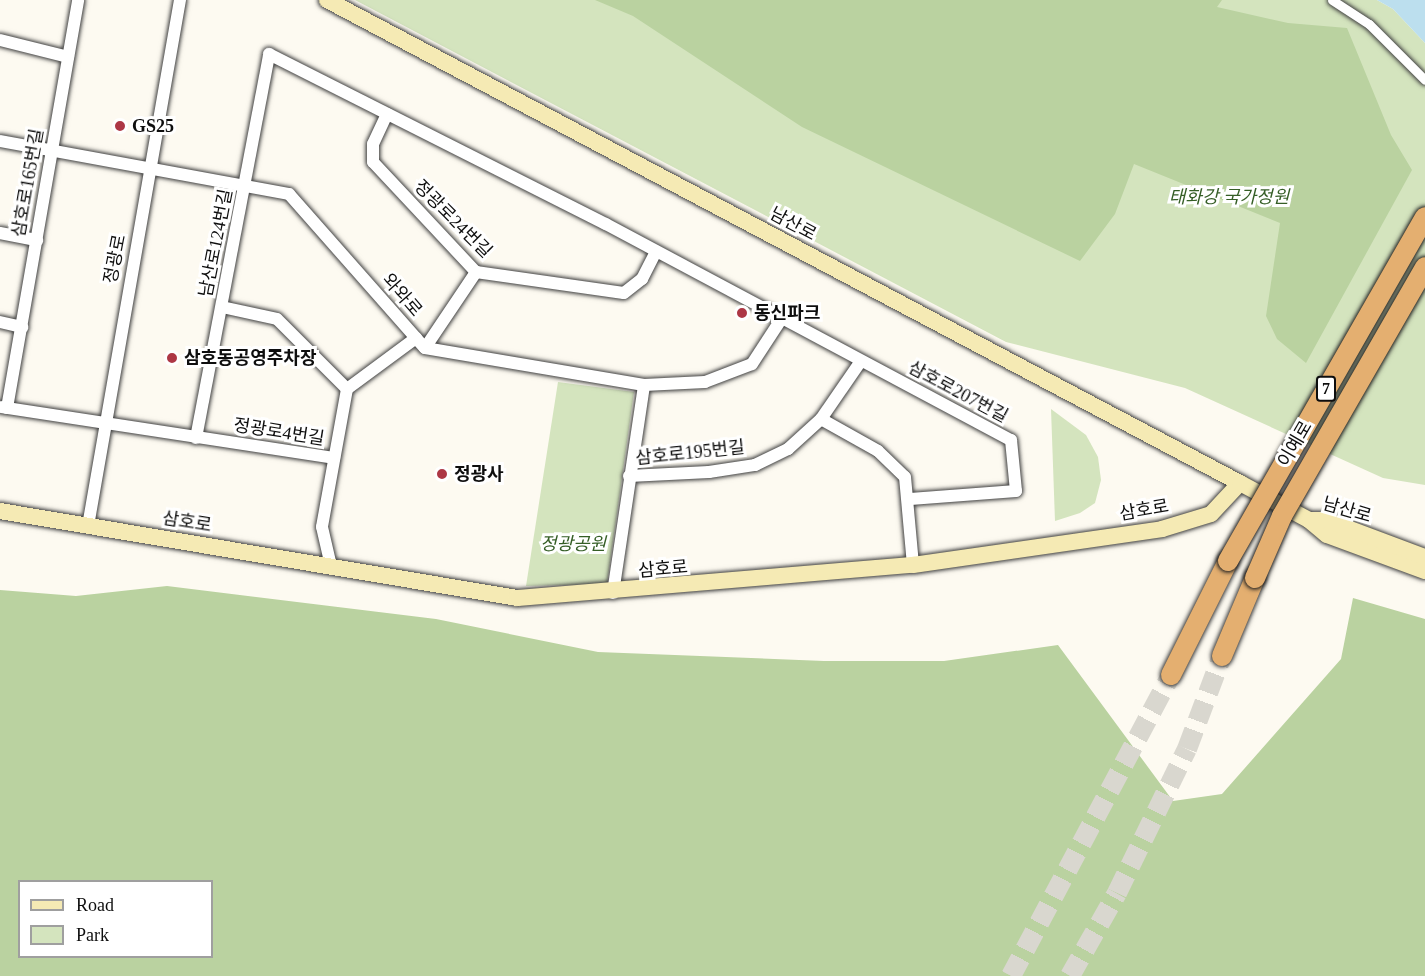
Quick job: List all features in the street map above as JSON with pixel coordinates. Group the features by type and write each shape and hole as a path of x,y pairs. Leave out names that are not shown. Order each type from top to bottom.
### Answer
{"highway":[{"name":"이예로","path":"1171,675 1228,561 1425,217"},
{"name":"이예로","path":"1222,656 1282,516 1425,267"}],"main road":[{"name":"남산로","path":"327,0 1240,483"},
{"path":"1240,483 1309,520"},
{"name":"삼호로","path":"0,511 517,598 613,593 913,565 1162,529 1211,514 1240,483"},
{"name":"남산로","path":"1309,520 1326,520 1425,557"},
{"name":"남산로","path":"1309,520 1327,535 1425,571"}],"street":[{"name":"삼호로165번길","path":"4,408 22,327 78,0"},
{"name":"정광로","path":"88,526 103,424 180,0"},
{"path":"1332,0 1369,24 1425,80"},
{"path":"0,40 68,57"},
{"name":"남산로124번길","path":"196,438 269,54 387,114"},
{"path":"387,114 782,318 752,364 730,376 705,382 644,385 425,348 476,272"},
{"name":"정광로24번길","path":"387,114 373,144 373,162 476,272 624,293 642,279 656,251"},
{"name":"와와로","path":"0,141 246,183 289,194 425,348"},
{"path":"0,233 37,240"},
{"path":"222,307 277,319 346,389 416,338"},
{"name":"삼호로207번길","path":"782,318 1011,440 1016,491 910,499"},
{"path":"0,322 22,327"},
{"name":"삼호로195번길","path":"613,593 629,476 709,472 755,465 788,449 821,419 861,361"},
{"path":"629,476 644,385"},
{"name":"정광로4번길","path":"4,408 334,459 346,389"},
{"path":"821,419 897,465 905,477 910,499 913,565"},
{"path":"331,566 322,527 334,459"}],"green space":[{"name":"태화강 국가정원","path":"355,0 1377,0 1393,9 1425,43 1425,485 1383,478 1185,388 1006,342"},
{"path":"595,0 1222,0 1217,7 1288,23 1347,28 1391,135 1412,170 1306,363 1277,339 1266,316 1280,223 1134,164 1115,214 1080,261 802,127 633,16"},
{"name":"정광공원","path":"558,382 634,392 607,584 526,586"},
{"path":"1051,409 1086,435 1098,457 1101,480 1095,503 1080,513 1055,521"},
{"path":"167,586 436,619 598,652 824,661 944,661 1058,645 1173,801 1222,794 1341,659 1353,598 1425,619 1425,976 0,976 0,590 76,596"}],"water":[{"path":"1377,0 1425,0 1425,43 1393,9"}],"tunnel":[{"path":"1070,976 1117,893 1187,749 1222,656"},
{"path":"1011,976 1171,675"}],"place":[{"name":"GS25","path":"120,126"},
{"name":"동신파크","path":"742,313"},
{"name":"삼호동공영주차장","path":"172,358"},
{"name":"정광사","path":"442,474"}]}
